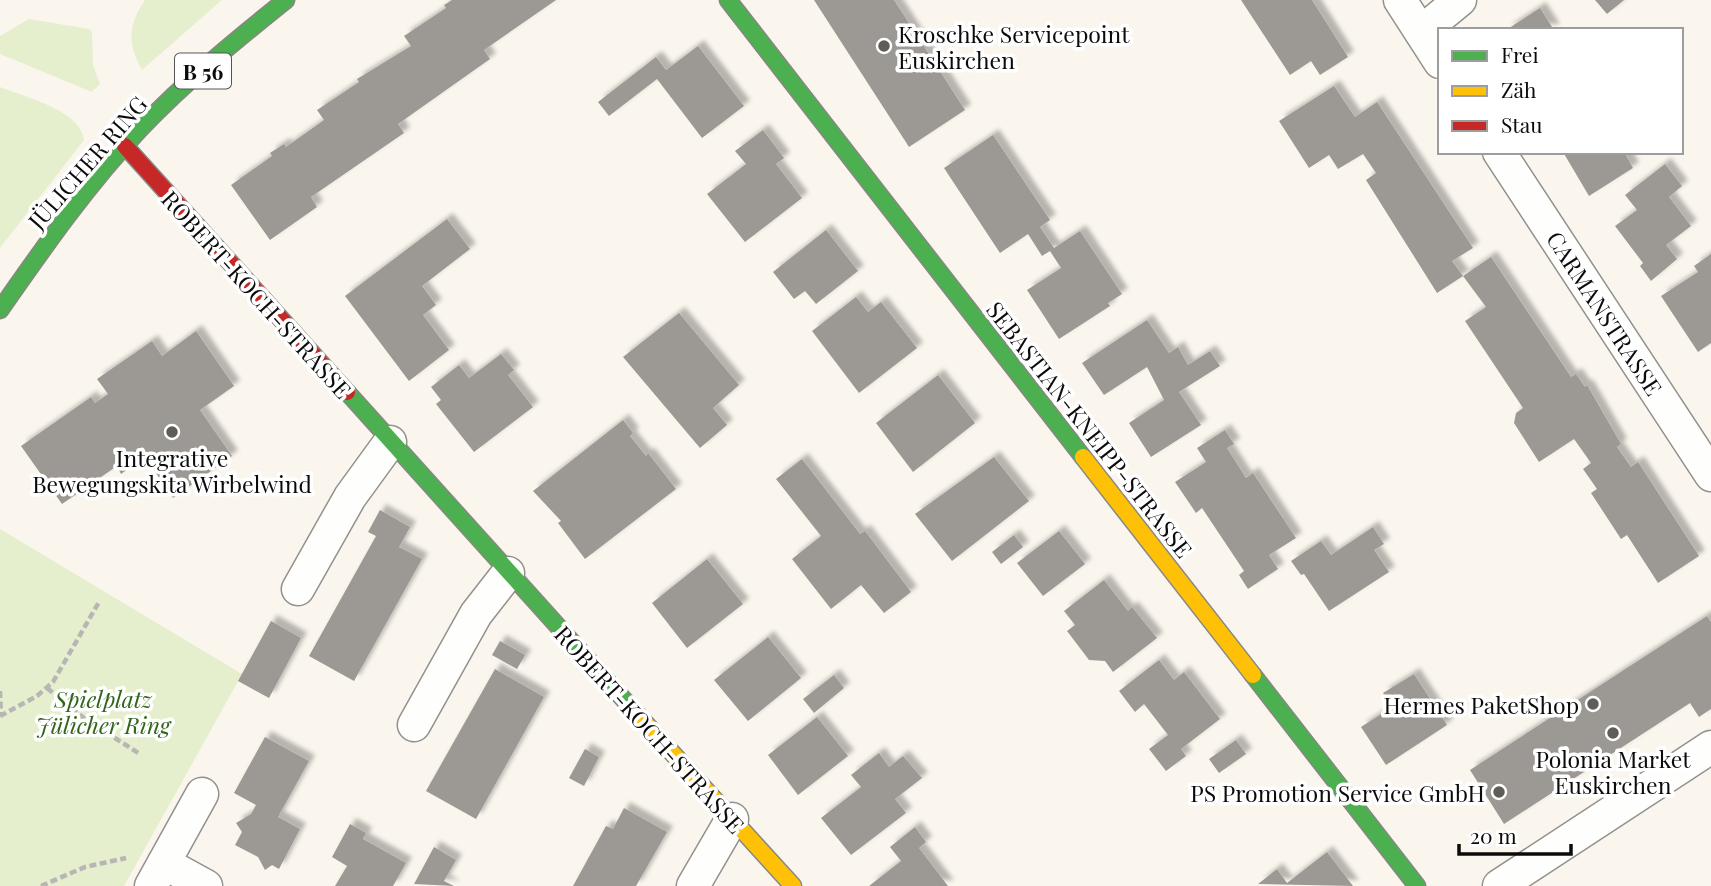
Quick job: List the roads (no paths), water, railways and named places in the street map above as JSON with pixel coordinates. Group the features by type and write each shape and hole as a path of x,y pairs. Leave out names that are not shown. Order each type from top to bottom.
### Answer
{"street":[{"name":"JÜLICHER RING","path":"0,310 60,225 125,146 216,60 286,0"},
{"name":"SEBASTIAN-KNEIPP-STRASSE","path":"727,0 1417,886"},
{"path":"1400,0 1438,59"},
{"path":"1421,32 1460,0"},
{"name":"ROBERT-KOCH-STRASSE","path":"125,146 793,886"},
{"name":"CARMANSTRASSE","path":"1500,154 1711,475"},
{"path":"298,589 349,497 390,442"},
{"path":"414,725 476,614 508,573"},
{"path":"1499,886 1711,747"},
{"path":"202,794 158,875 206,886"},
{"path":"693,886 732,819"}],"place":[{"name":"Kroschke Servicepoint Euskirchen","path":"884,46"},
{"name":"Integrative Bewegungskita Wirbelwind","path":"172,432"},
{"name":"Hermes PaketShop","path":"1593,704"},
{"name":"Polonia Market Euskirchen","path":"1613,733"},
{"name":"PS Promotion Service GmbH","path":"1499,792"}],"park label":[{"name":"Spielplatz Jülicher Ring","path":"103,711"}]}
